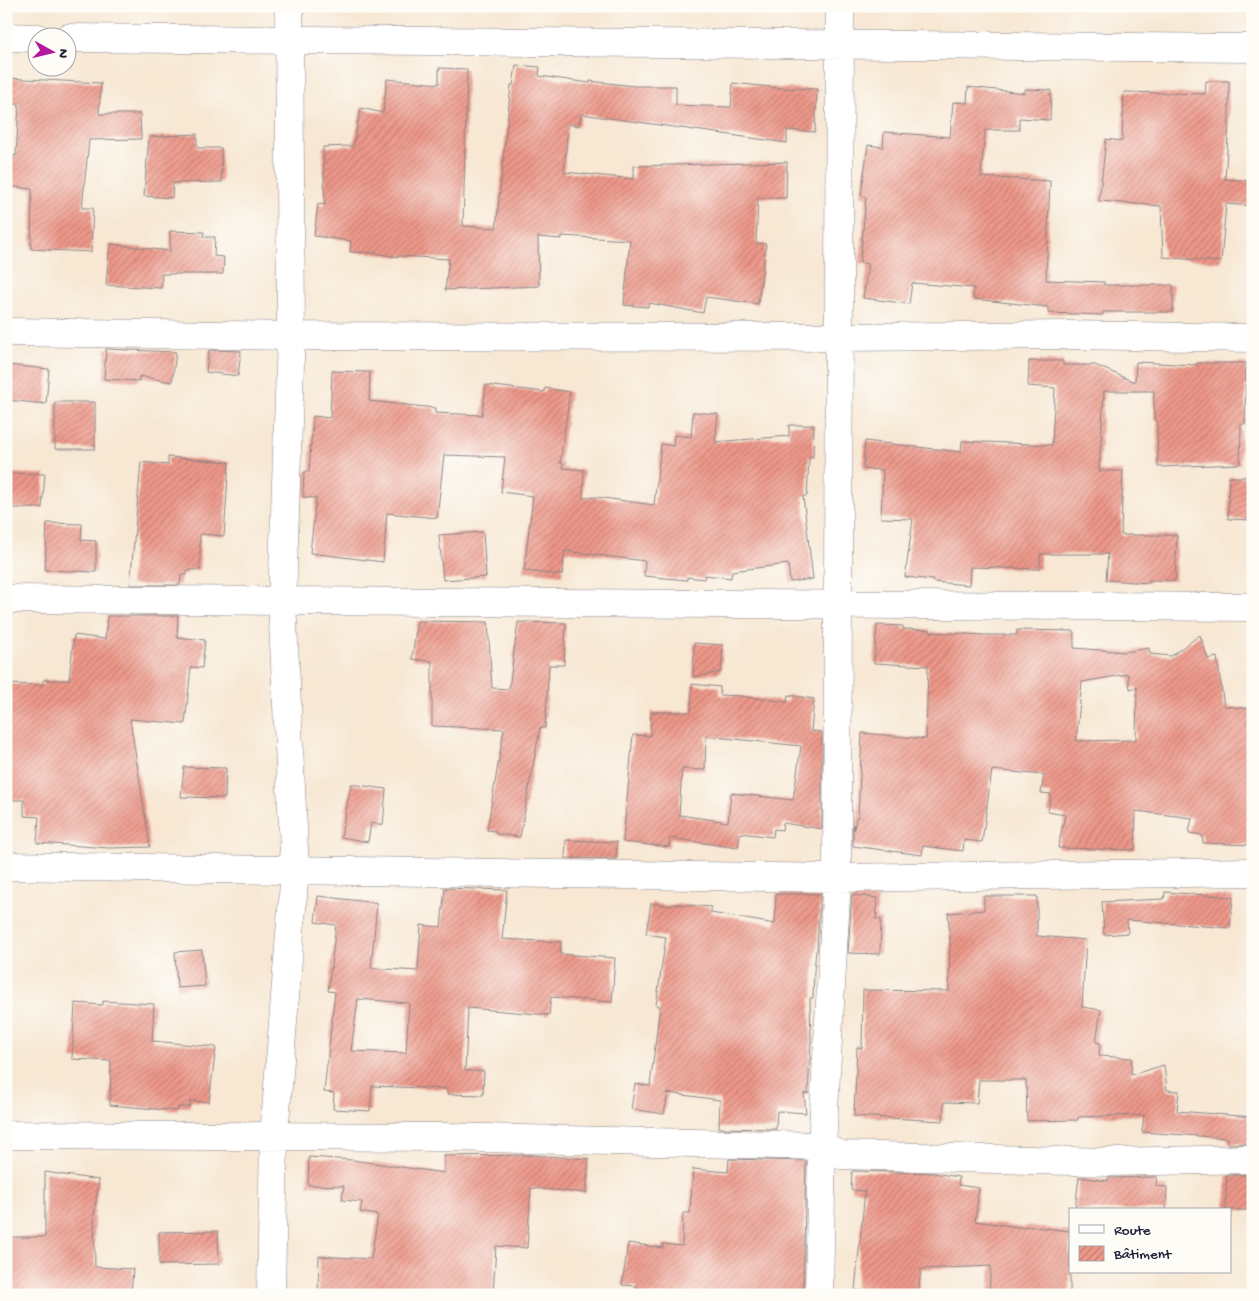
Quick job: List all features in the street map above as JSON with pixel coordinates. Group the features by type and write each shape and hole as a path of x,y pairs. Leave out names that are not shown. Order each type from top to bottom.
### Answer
{"street":[{"path":"271,1295 274,1136 295,870 282,602 291,336 288,6"},
{"path":"820,1295 822,1146 837,878 840,6"},
{"path":"6,37 28,38"},
{"path":"78,38 1253,48"},
{"path":"6,332 291,336 839,337 1069,335 1253,338"},
{"path":"6,599 1253,607"},
{"path":"6,866 837,878 1253,872"},
{"path":"6,1134 443,1137 822,1146 841,1155 1110,1162 1253,1158"}],"building":[{"path":"516,65 540,67 539,76 590,83 590,81 634,86 676,86 676,105 731,107 733,83 779,88 817,89 815,132 787,130 787,143 581,114 579,126 568,124 564,172 634,179 634,166 787,162 786,198 758,198 756,243 766,244 758,304 706,297 703,313 649,303 648,307 624,305 630,240 562,236 562,239 538,237 539,286 445,290 449,259 399,257 350,252 351,241 314,236 318,204 325,205 323,147 353,146 361,108 383,113 387,79 439,84 439,68 467,69 463,226 496,228 511,85 513,85"},
{"path":"6,78 101,83 99,114 140,114 141,139 89,140 82,208 93,208 91,252 31,249 32,189 6,186 6,154 16,156 19,104 6,104"},
{"path":"1206,81 1229,81 1229,123 1225,179 1253,181 1253,206 1226,204 1221,262 1163,257 1161,206 1099,201 1106,139 1122,141 1124,92 1205,94"},
{"path":"968,87 1025,93 1025,89 1051,90 1050,120 1019,118 1019,130 985,130 981,177 1050,181 1046,280 1104,282 1104,285 1173,285 1173,312 1103,312 1103,315 1048,313 1048,307 973,299 974,288 912,283 909,304 863,298 868,264 860,263 866,197 861,196 868,145 883,147 884,132 950,137 953,102 967,103"},
{"path":"197,134 197,148 221,148 222,182 173,183 172,198 144,196 149,137"},
{"path":"170,231 204,232 203,237 215,237 214,256 224,257 223,274 162,274 161,288 106,285 110,244 170,251"},
{"path":"106,349 176,352 172,382 139,376 139,381 104,379"},
{"path":"209,350 241,351 238,376 206,372"},
{"path":"1029,361 1063,361 1063,365 1095,365 1135,382 1136,362 1197,365 1197,363 1246,363 1245,424 1241,424 1240,464 1158,467 1157,420 1154,420 1154,391 1104,391 1099,471 1123,471 1121,535 1177,535 1175,581 1149,580 1149,583 1106,580 1108,554 1040,554 1040,569 970,567 969,585 905,577 913,519 881,518 883,470 863,469 865,441 961,452 962,441 1052,445 1055,388 1028,386"},
{"path":"6,365 49,369 46,404 6,400"},
{"path":"332,371 370,372 369,401 435,408 435,413 482,415 486,385 544,392 545,388 570,392 560,463 563,463 563,468 584,470 583,498 596,497 654,505 661,444 673,446 674,435 691,437 693,412 718,414 715,442 789,436 789,425 814,425 813,457 809,457 807,496 803,496 813,579 790,582 788,564 732,571 731,578 705,575 704,579 687,577 687,580 644,576 645,561 565,551 562,575 524,571 533,496 501,492 505,457 444,455 437,518 387,513 383,562 310,553 316,498 303,497 304,472 309,472 313,416 330,418"},
{"path":"55,402 95,402 95,449 55,449"},
{"path":"168,457 229,462 224,536 200,534 200,570 187,570 187,575 181,575 180,585 130,585 141,462 168,465"},
{"path":"6,473 45,474 42,508 6,508"},
{"path":"1229,477 1253,477 1253,520 1228,519"},
{"path":"47,523 82,524 81,540 96,541 96,572 45,570"},
{"path":"483,532 486,577 443,580 439,535"},
{"path":"107,616 178,616 177,637 205,640 202,668 191,667 185,724 130,719 150,847 110,848 37,843 39,817 24,816 24,800 6,800 6,684 43,685 43,680 69,680 74,635 105,639"},
{"path":"417,621 488,622 492,688 509,689 518,622 566,623 564,665 549,665 545,728 540,728 520,837 496,834 496,831 487,830 504,729 432,726 432,661 412,659"},
{"path":"877,625 903,626 903,629 930,630 930,632 985,635 1017,635 1017,630 1074,631 1074,648 1125,652 1149,648 1150,654 1171,656 1200,635 1208,659 1217,657 1224,706 1253,709 1253,845 1203,843 1202,835 1189,833 1192,818 1136,811 1135,850 1058,848 1065,815 1048,812 1051,794 1041,793 1044,775 992,770 982,842 964,840 963,851 923,846 922,855 853,846 853,824 854,830 856,818 858,817 862,733 926,739 928,666 874,663","holes":["1128,674 1130,689 1137,687 1136,740 1076,741 1082,682"]},
{"path":"694,643 723,645 721,672 693,677"},
{"path":"692,684 720,687 720,695 787,702 788,695 814,699 811,731 822,732 822,829 783,823 782,830 774,829 773,837 740,833 738,848 670,838 669,847 623,842 633,735 650,736 651,712 691,712","holes":["706,736 801,746 793,800 731,793 728,822 679,815 682,769 705,770"]},
{"path":"184,767 226,768 225,798 181,797"},
{"path":"351,784 386,789 383,825 371,823 368,842 341,837"},
{"path":"566,840 617,842 616,859 565,858"},
{"path":"445,888 507,890 502,939 561,942 560,954 615,958 612,1002 551,997 549,1015 468,1008 465,1071 484,1071 483,1095 447,1094 447,1089 372,1086 370,1111 333,1109 334,1093 324,1092 335,992 328,991 336,925 315,922 318,896 377,903 371,968 418,971 421,925 441,927","holes":["358,999 409,1003 406,1053 351,1051"]},
{"path":"1165,892 1233,897 1230,928 1127,920 1128,933 1104,935 1102,902 1164,899"},
{"path":"776,894 820,894 813,998 810,998 811,1041 808,1094 804,1093 806,1113 777,1111 776,1129 719,1128 720,1100 668,1093 664,1114 631,1109 635,1084 650,1086 660,1006 656,1005 666,937 646,934 651,903 672,906 673,904 711,907 711,913 775,924"},
{"path":"852,895 878,898 876,919 881,919 880,954 848,953"},
{"path":"984,896 1037,896 1037,936 1086,940 1082,1007 1101,1010 1096,1042 1100,1043 1099,1056 1132,1058 1131,1075 1164,1065 1167,1090 1179,1091 1177,1111 1253,1117 1253,1143 1228,1144 1228,1138 1142,1132 1144,1115 1078,1117 1078,1120 1027,1121 1026,1080 979,1080 977,1103 944,1102 943,1121 854,1116 857,1047 862,1048 863,990 949,991 950,941 948,913 984,910"},
{"path":"202,950 205,986 177,988 175,952"},
{"path":"103,1001 154,1004 152,1041 216,1047 209,1102 190,1101 190,1107 178,1107 178,1111 110,1105 111,1061 72,1059 75,1003 103,1005"},
{"path":"529,1155 589,1159 586,1193 531,1188 527,1248 496,1246 493,1295 318,1295 319,1256 371,1259 378,1215 360,1212 362,1202 342,1200 344,1186 308,1185 309,1157 352,1160 444,1173 444,1156"},
{"path":"729,1159 806,1161 803,1295 636,1295 637,1286 622,1285 628,1243 663,1248 663,1244 682,1246 683,1213 690,1213 693,1169 728,1172"},
{"path":"852,1171 933,1173 959,1177 958,1185 979,1188 975,1221 1025,1228 1025,1226 1069,1231 1070,1295 989,1295 991,1266 921,1269 918,1295 855,1290 865,1191 851,1190"},
{"path":"45,1172 99,1180 94,1215 95,1267 133,1269 131,1295 6,1295 6,1237 45,1237"},
{"path":"1227,1175 1253,1175 1253,1210 1232,1210 1232,1208 1225,1208"},
{"path":"1079,1177 1108,1181 1108,1178 1157,1177 1156,1186 1167,1187 1166,1208 1075,1208"},
{"path":"218,1231 219,1264 159,1265 159,1232"}]}
